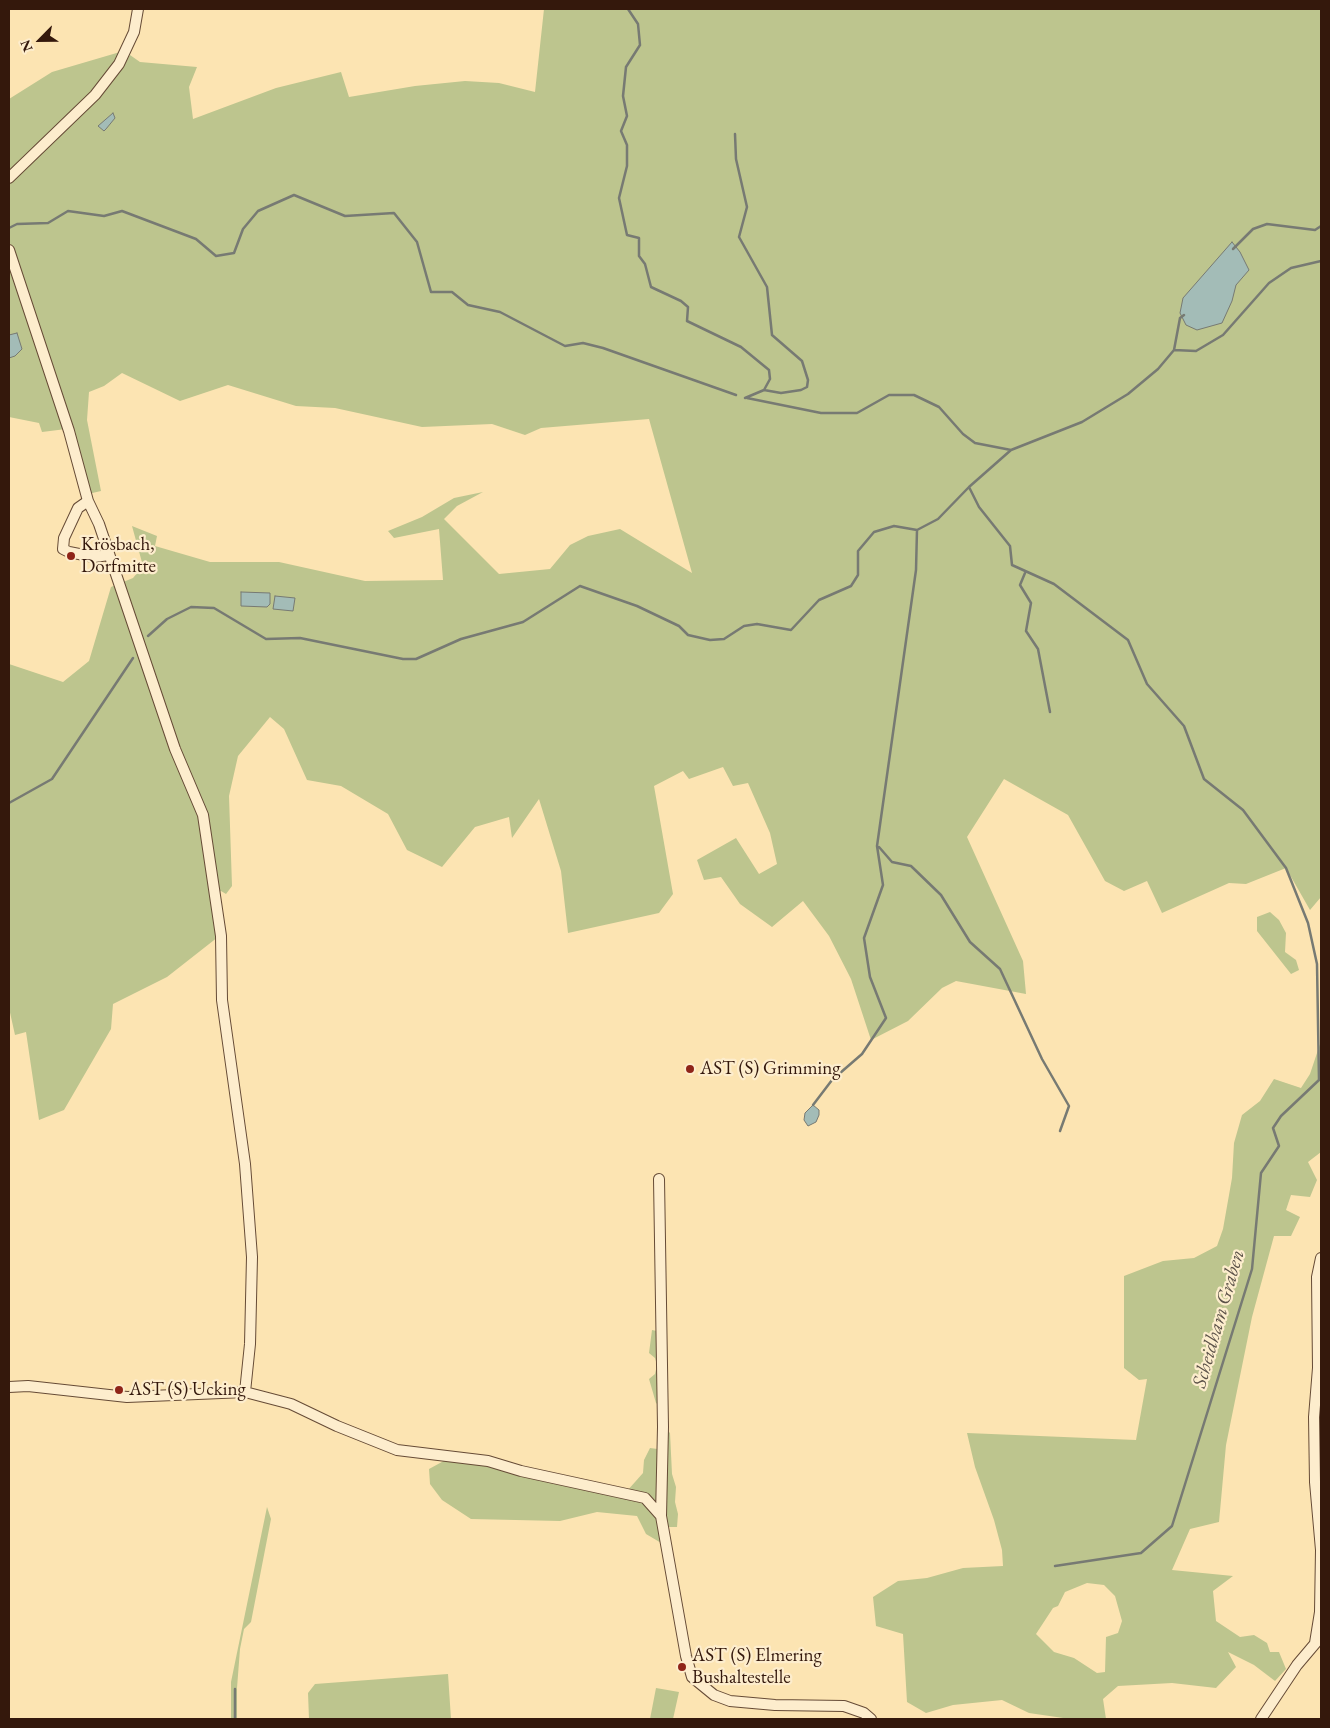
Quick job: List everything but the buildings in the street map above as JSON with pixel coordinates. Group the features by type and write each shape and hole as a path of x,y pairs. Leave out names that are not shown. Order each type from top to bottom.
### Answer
{"street":[{"path":"9,178 95,94 119,64 134,32 138,9"},
{"path":"9,250 69,431 88,501 99,524 175,748 203,815 221,936 222,1000 245,1164 252,1257 250,1344 245,1392"},
{"path":"88,501 78,508 62,544 63,549 94,557 108,555"},
{"path":"659,1179 663,1427 661,1516 686,1656 692,1677 714,1696 730,1701 775,1705 844,1706 864,1713 871,1719"},
{"path":"1261,1719 1297,1665 1318,1640 1321,1550 1315,1482 1314,1417 1318,1368 1317,1278 1321,1258"},
{"path":"9,1388 28,1386 126,1397 245,1392 291,1404 337,1426 397,1450 488,1461 645,1498 661,1516"}],"green space":[{"path":"544,9 1321,9 1321,897 1310,910 1286,868 1246,884 1229,883 1162,913 1147,881 1124,891 1105,881 1068,815 1004,779 967,837 1023,961 1026,994 956,981 942,988 908,1021 871,1040 851,979 829,936 803,901 772,927 740,904 721,877 704,880 697,860 736,838 759,874 777,864 770,833 748,783 733,786 723,767 689,779 683,771 654,786 673,894 659,913 568,933 561,871 539,799 512,838 509,817 475,827 442,867 407,850 388,814 341,786 307,780 284,729 270,717 238,756 229,796 232,886 226,894 221,891 217,893 218,937 167,977 113,1004 111,1029 64,1110 39,1120 26,1032 15,1035 9,1008 9,664 63,682 89,661 111,587 133,578 143,566 132,526 157,536 155,546 210,562 279,562 365,581 443,580 439,529 394,538 388,531 422,517 454,498 483,492 457,506 444,519 499,574 550,569 570,545 588,536 620,529 692,573 649,419 541,428 525,435 492,424 422,427 335,408 296,406 228,385 180,401 122,373 104,386 89,392 87,420 101,491 88,494 9,240 10,180 97,96 130,55 140,62 197,67 189,87 193,119 276,88 341,72 349,97 415,86 465,81 499,83 535,92"},
{"path":"120,52 116,62 93,92 9,175 9,99 52,72"},
{"path":"9,261 66,429 42,432 39,423 9,417"},
{"path":"1270,912 1279,920 1286,933 1285,952 1296,960 1299,970 1291,974 1257,931 1257,917"},
{"path":"1321,1041 1321,1152 1308,1162 1317,1180 1310,1197 1291,1195 1286,1210 1300,1217 1291,1236 1274,1236 1252,1317 1226,1445 1219,1522 1190,1529 1172,1570 1233,1576 1213,1591 1216,1621 1240,1637 1254,1635 1267,1643 1270,1652 1279,1652 1286,1669 1275,1681 1254,1665 1228,1652 1236,1667 1216,1688 1172,1683 1118,1686 1103,1699 1106,1719 1070,1719 1029,1713 1002,1700 953,1705 926,1713 907,1702 903,1634 876,1626 873,1597 898,1581 927,1578 963,1568 1003,1566 1002,1550 994,1520 975,1467 967,1433 1136,1440 1147,1379 1139,1380 1124,1368 1124,1276 1163,1261 1194,1258 1217,1246 1223,1229 1232,1178 1234,1143 1242,1115 1260,1101 1274,1079 1301,1088 1310,1074","holes":["1087,1583 1104,1585 1115,1596 1122,1621 1118,1633 1106,1637 1105,1672 1097,1673 1074,1658 1054,1652 1036,1634 1053,1608 1058,1606 1065,1592"]},
{"path":"652,1330 666,1333 668,1400 660,1406 656,1403 649,1379 655,1374 657,1365 655,1358 649,1353"},
{"path":"666,1429 670,1433 672,1474 676,1487 675,1502 678,1514 677,1527 667,1527 668,1547 646,1534 637,1516 597,1512 560,1521 471,1519 442,1500 430,1484 429,1469 451,1457 627,1491 643,1473 644,1460 650,1448 665,1450"},
{"path":"267,1507 271,1519 251,1622 244,1629 240,1649 237,1719 231,1719 231,1682"},
{"path":"448,1674 451,1719 309,1719 308,1693 315,1684"},
{"path":"656,1688 679,1692 673,1719 650,1719"}],"water":[{"path":"113,113 115,118 104,131 98,126"},
{"path":"1232,242 1240,252 1249,270 1236,285 1232,301 1222,323 1197,330 1186,325 1180,313 1183,298"},
{"path":"17,333 22,349 15,356 9,358 9,335"},
{"path":"241,592 270,593 270,604 267,607 241,606"},
{"path":"275,596 295,598 293,611 273,609"},
{"path":"813,1105 819,1110 819,1115 816,1122 808,1126 804,1120 805,1113"}],"waterway":[{"path":"628,9 638,24 640,45 626,67 623,96 627,116 621,131 627,145 627,166 619,198 627,235 639,238 639,256 645,264 651,287 681,301 688,307 687,321 741,347 769,370 770,379 764,390 745,398"},
{"path":"735,134 736,159 747,207 739,237 767,287 772,335 802,361 808,380 807,387 801,390 781,393 764,390"},
{"path":"9,228 17,224 48,223 68,211 104,216 122,211 196,239 216,256 234,253 243,229 258,211 294,195 345,216 394,213 417,242 431,292 452,292 468,305 500,312 565,346 583,343 603,348 736,395"},
{"path":"1233,249 1253,229 1267,224 1315,230 1321,226"},
{"path":"1174,350 1196,351 1223,335 1269,283 1291,268 1321,261"},
{"path":"148,636 167,619 191,607 214,608 266,639 300,638 403,659 416,659 461,639 523,622 580,586 637,606 679,626 688,635 710,640 724,639 744,626 757,624 791,630 819,600 851,586 858,575 858,551 874,532 894,526 917,530 938,519 969,487 1011,450 1082,422 1128,394 1158,369 1174,350 1180,318 1184,315"},
{"path":"747,398 821,413 857,413 889,395 914,395 939,407 963,434 975,443 1011,450"},
{"name":"Scheidham Graben","path":"969,487 979,507 1010,546 1012,565 1054,584 1128,640 1147,684 1184,726 1204,779 1243,810 1286,868 1308,923 1317,964 1319,1080 1281,1116 1273,1128 1279,1146 1261,1173 1252,1269 1172,1526 1141,1553 1055,1566"},
{"path":"813,1105 832,1080 862,1054 886,1018 870,977 864,938 883,885 877,846 916,570 917,530"},
{"path":"1025,573 1020,585 1031,603 1026,631 1038,649 1050,712"},
{"path":"9,803 52,779 133,658"},
{"path":"879,847 892,862 911,866 941,895 970,942 1000,969 1042,1059 1069,1106 1060,1131"},
{"path":"235,1689 235,1719"}],"place":[{"name":"Krösbach, Dorfmitte","path":"71,556"},
{"name":"AST (S) Grimming","path":"690,1069"},
{"name":"AST (S) Ucking","path":"119,1390"},
{"name":"AST (S) Elmering Bushaltestelle","path":"682,1667"}]}
